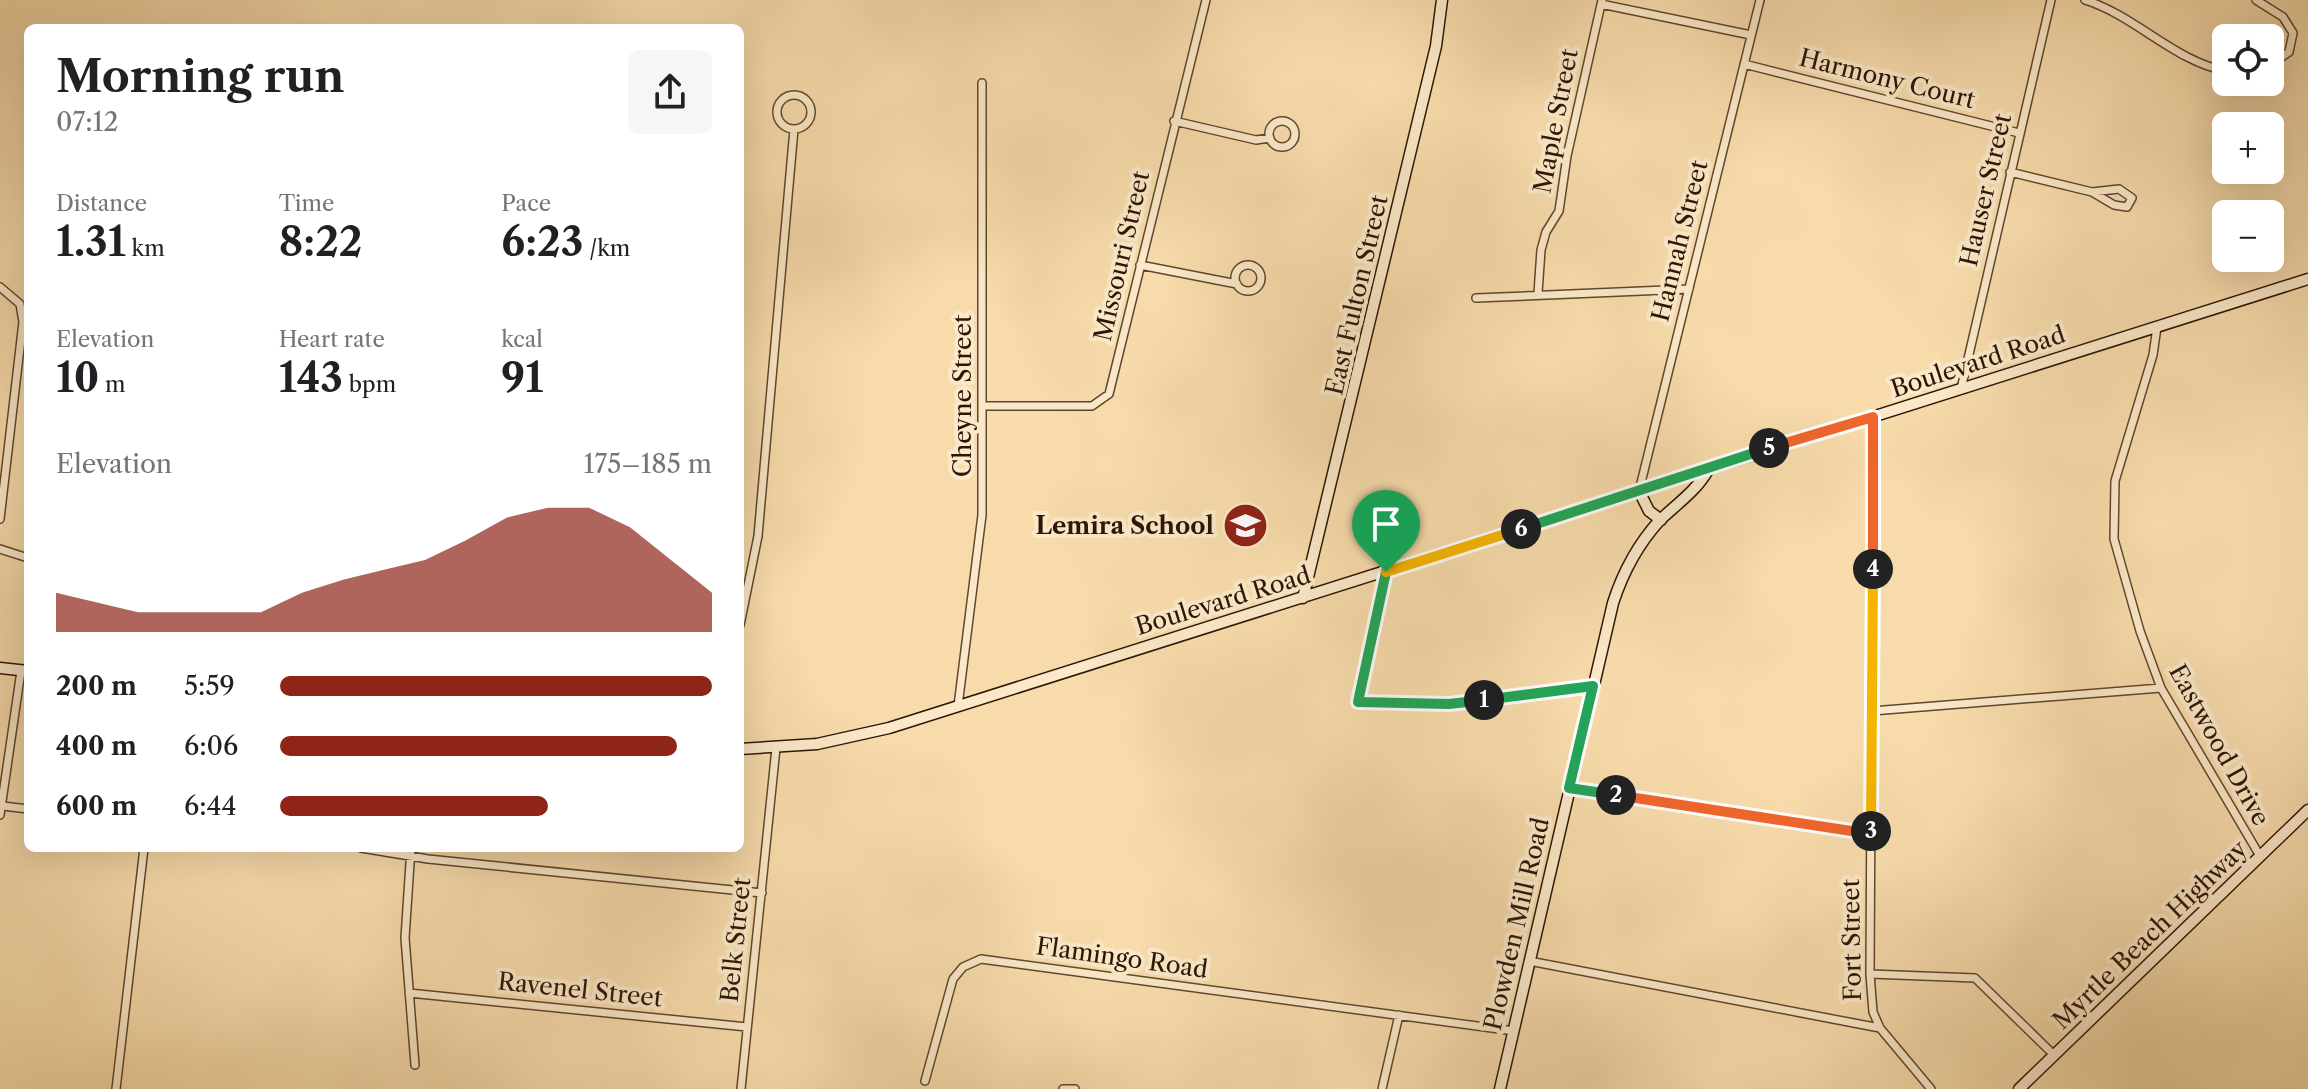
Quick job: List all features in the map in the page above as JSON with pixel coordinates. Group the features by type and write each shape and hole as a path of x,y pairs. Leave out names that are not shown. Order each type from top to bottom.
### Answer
{"street":[{"name":"Missouri Street","path":"982,406 1079,407 1104,401 1111,390 1174,121 1206,0"},
{"name":"East Fulton Street","path":"1303,598 1436,46 1442,0"},
{"name":"Hannah Street","path":"1639,491 1760,0"},
{"name":"Hauser Street","path":"1961,389 2051,0"},
{"path":"2085,0 2116,12 2212,67"},
{"path":"2256,0 2283,17 2293,33 2289,52 2284,55"},
{"path":"1602,2 1751,35"},
{"name":"Maple Street","path":"1538,293 1541,250 1546,232 1558,215 1567,156 1602,2"},
{"name":"Harmony Court","path":"1744,64 2019,133"},
{"name":"Cheyne Street","path":"958,706 982,515 982,83"},
{"path":"796,95 807,100 811,112 807,123 794,129 782,124 777,112 784,98 796,95"},
{"path":"1174,121 1256,140 1270,138"},
{"path":"744,605 758,536 794,129"},
{"path":"2010,172 2092,192 2123,208 2130,205 2132,198 2119,189 2092,192"},
{"path":"1140,265 1237,284"},
{"name":"Boulevard Road","path":"744,749 776,748 854,737 958,706 2308,279"},
{"path":"0,287 20,304 23,322 0,519"},
{"path":"1476,298 1689,289"},
{"name":"Eastwood Drive","path":"2157,327 2151,365 2115,481 2112,515 2119,563 2161,688 2260,856"},
{"name":"Fort Street","path":"1873,417 1870,974 1873,1012 1880,1028 1931,1089"},
{"name":"Plowden Mill Road","path":"1500,1089 1620,582 1634,554 1661,520 1701,483 1708,470"},
{"path":"1639,491 1649,511 1661,520"},
{"path":"0,549 24,557"},
{"path":"1386,572 1357,698 1361,705 1449,704 1593,686"},
{"path":"0,668 24,671"},
{"path":"24,677 1,810 24,809"},
{"path":"1872,711 2161,688"},
{"name":"Belk Street","path":"741,1089 776,748"},
{"path":"1569,788 1871,834"},
{"name":"Myrtle Beach Highway","path":"2019,1089 2308,810"},
{"path":"116,1089 144,852"},
{"path":"410,852 405,938 415,1065"},
{"path":"418,852 762,893"},
{"name":"Flamingo Road","path":"925,1081 953,979 963,967 981,959 1514,1031"},
{"name":"Fort Street","path":"1529,961 1880,1028"},
{"path":"1870,974 1975,978 2054,1055"},
{"name":"Ravenel Street","path":"409,993 747,1027"},
{"path":"1382,1089 1399,1015"},
{"path":"1063,1089 1075,1089"}],"place":[{"name":"Lemira School","path":"1245,526"}],"route":[{"path":"1873,417 1871,834 1569,788 1593,686 1449,704 1361,705 1357,698 1386,572 1873,417"}]}
